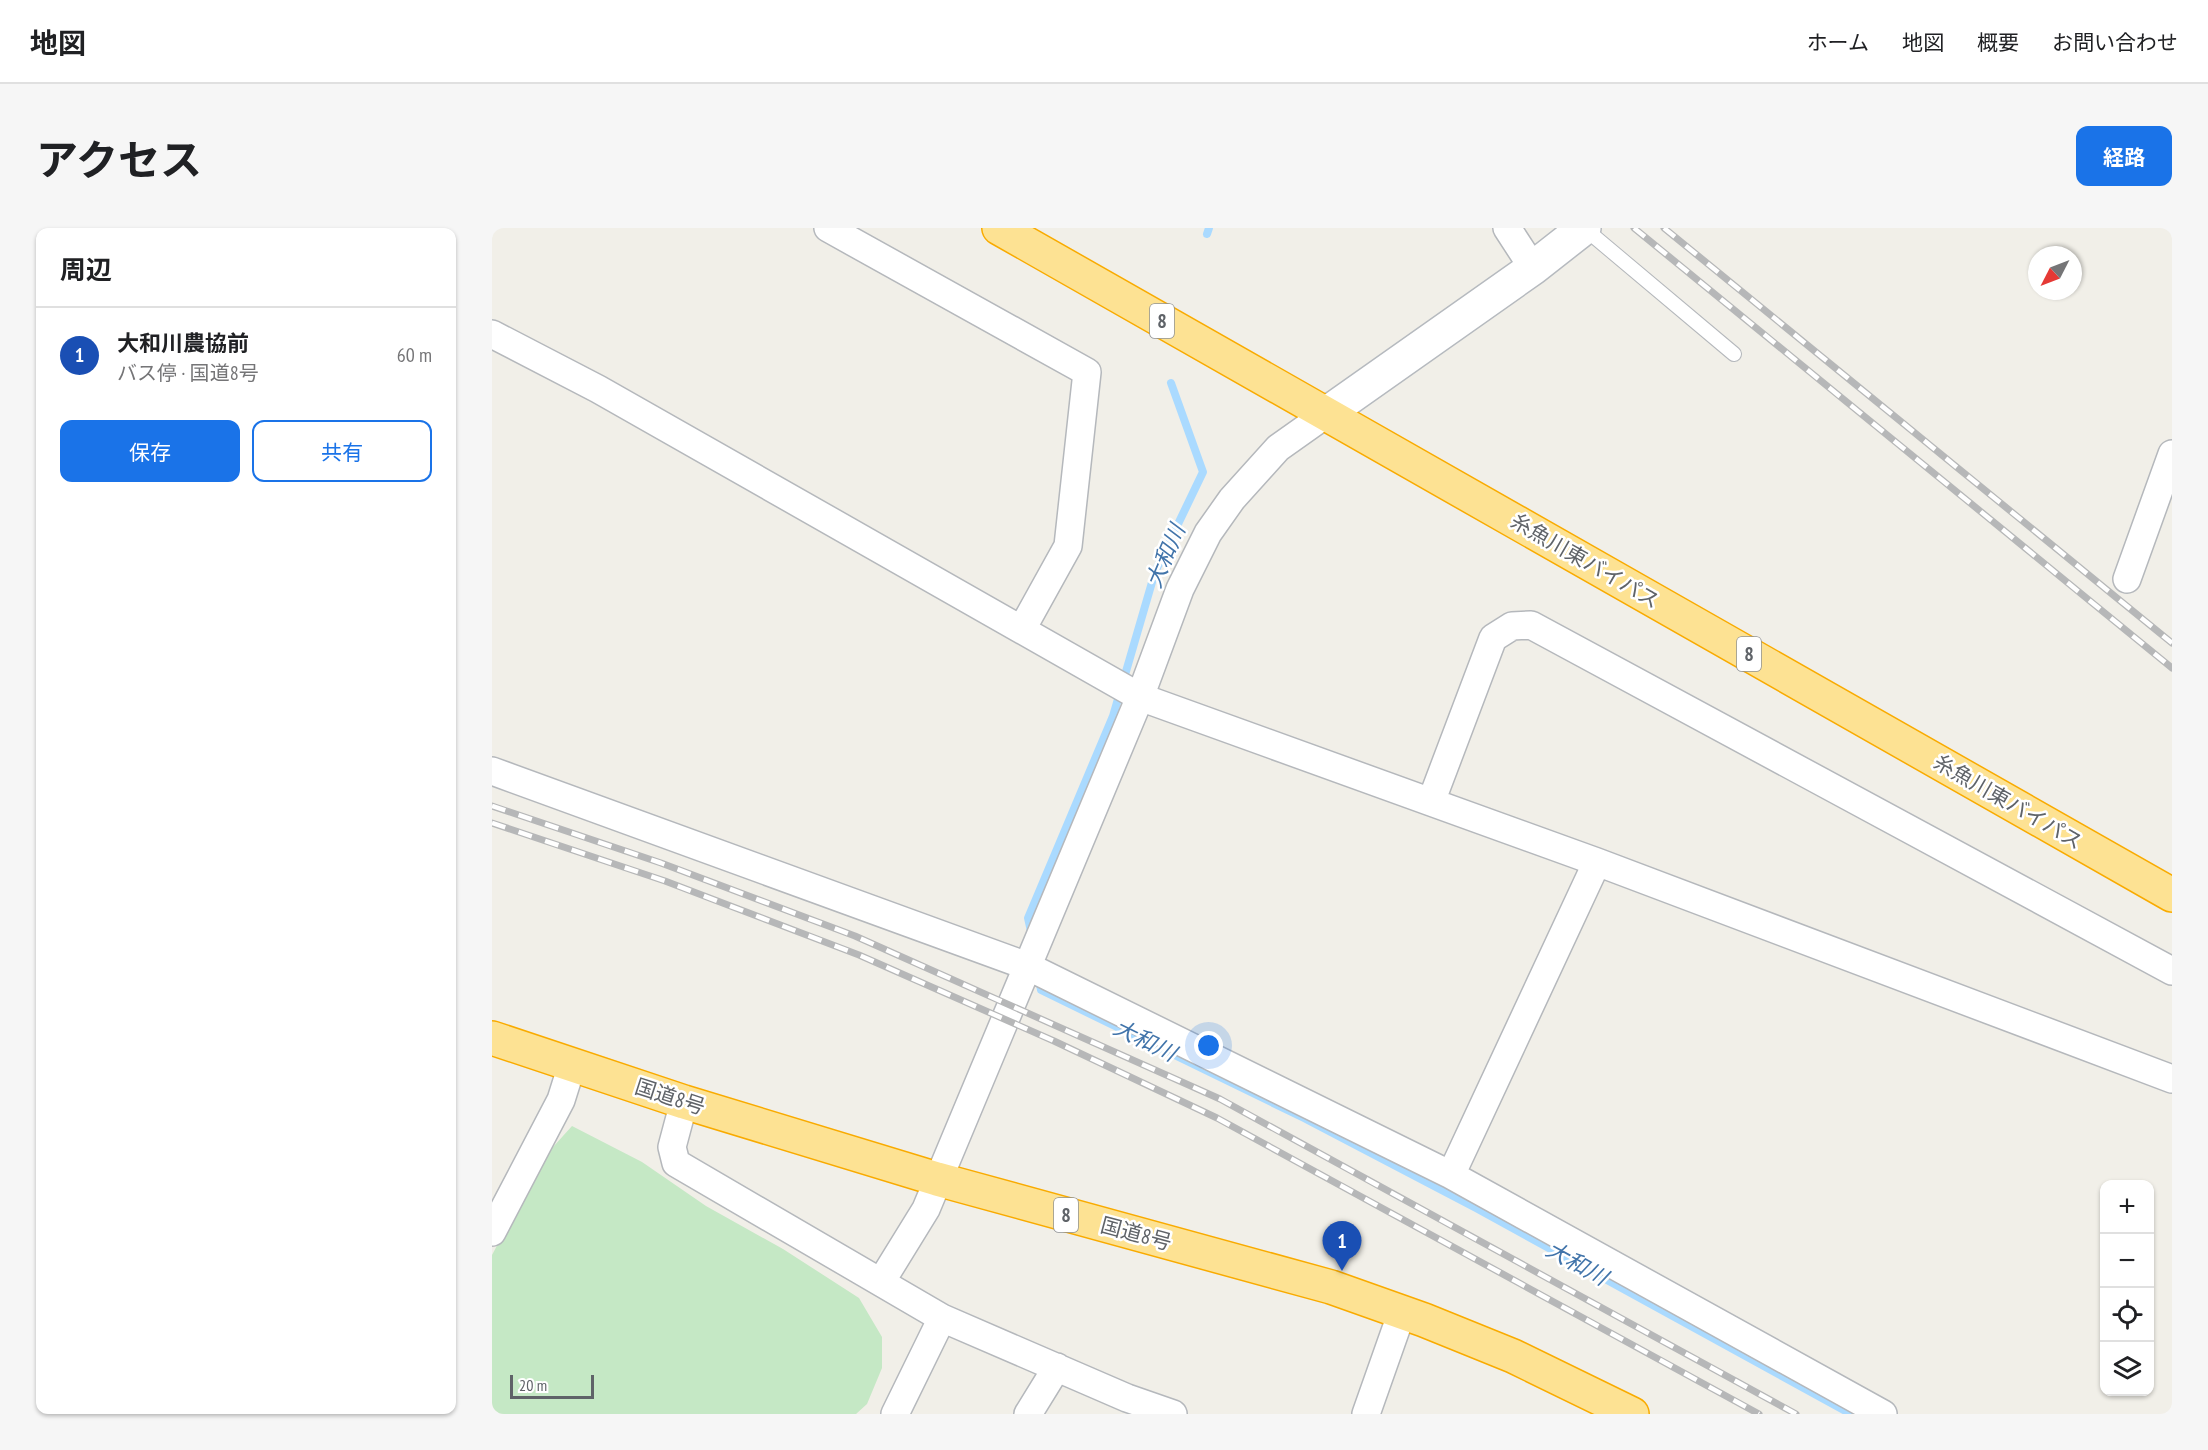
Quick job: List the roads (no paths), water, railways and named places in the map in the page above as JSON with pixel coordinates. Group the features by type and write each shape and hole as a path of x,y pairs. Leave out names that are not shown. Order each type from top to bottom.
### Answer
{"highway":[{"name":"糸魚川東バイパス","path":"999,228 2172,895"},
{"name":"国道8号","path":"492,1038 684,1102 937,1179 1331,1287 1513,1356 1632,1414"}],"street":[{"path":"828,228 1087,372 1068,546 1022,629"},
{"path":"1507,228 1533,268"},
{"path":"881,1282 926,1209 1140,697 1180,589 1208,533 1232,499 1278,448 1533,268 1584,228"},
{"path":"492,334 598,390 1140,697 2169,1070"},
{"path":"2127,579 2172,454"},
{"path":"1431,802 1493,638 1512,626 1531,625 2172,971"},
{"path":"492,771 1027,966 1451,1175 1883,1414"},
{"path":"1451,1175 1597,862"},
{"path":"492,1232 561,1100 572,1065"},
{"path":"684,1102 672,1147 676,1163 942,1318 1057,1367 1137,1408 1173,1414"},
{"path":"1366,1414 1402,1312"},
{"path":"895,1414 942,1318"},
{"path":"1028,1414 1057,1367"}],"lane":[{"path":"1584,228 1734,354"}],"waterway":[{"name":"大和川","path":"1207,234 1209,228"},
{"name":"大和川","path":"1032,936 1028,918 1113,716 1155,572 1203,472 1171,383"},
{"name":"大和川","path":"1039,978 1041,990 1304,1118 1476,1208 1851,1414"}],"railway":[{"path":"1634,228 2172,668"},
{"path":"1664,228 2172,643"},
{"path":"492,806 661,863 855,936 1220,1099 1796,1414"},
{"path":"492,823 665,881 859,955 1054,1041 1217,1118 1759,1414"}],"place":[{"name":"大和川農協前","path":"1342,1271"}]}
